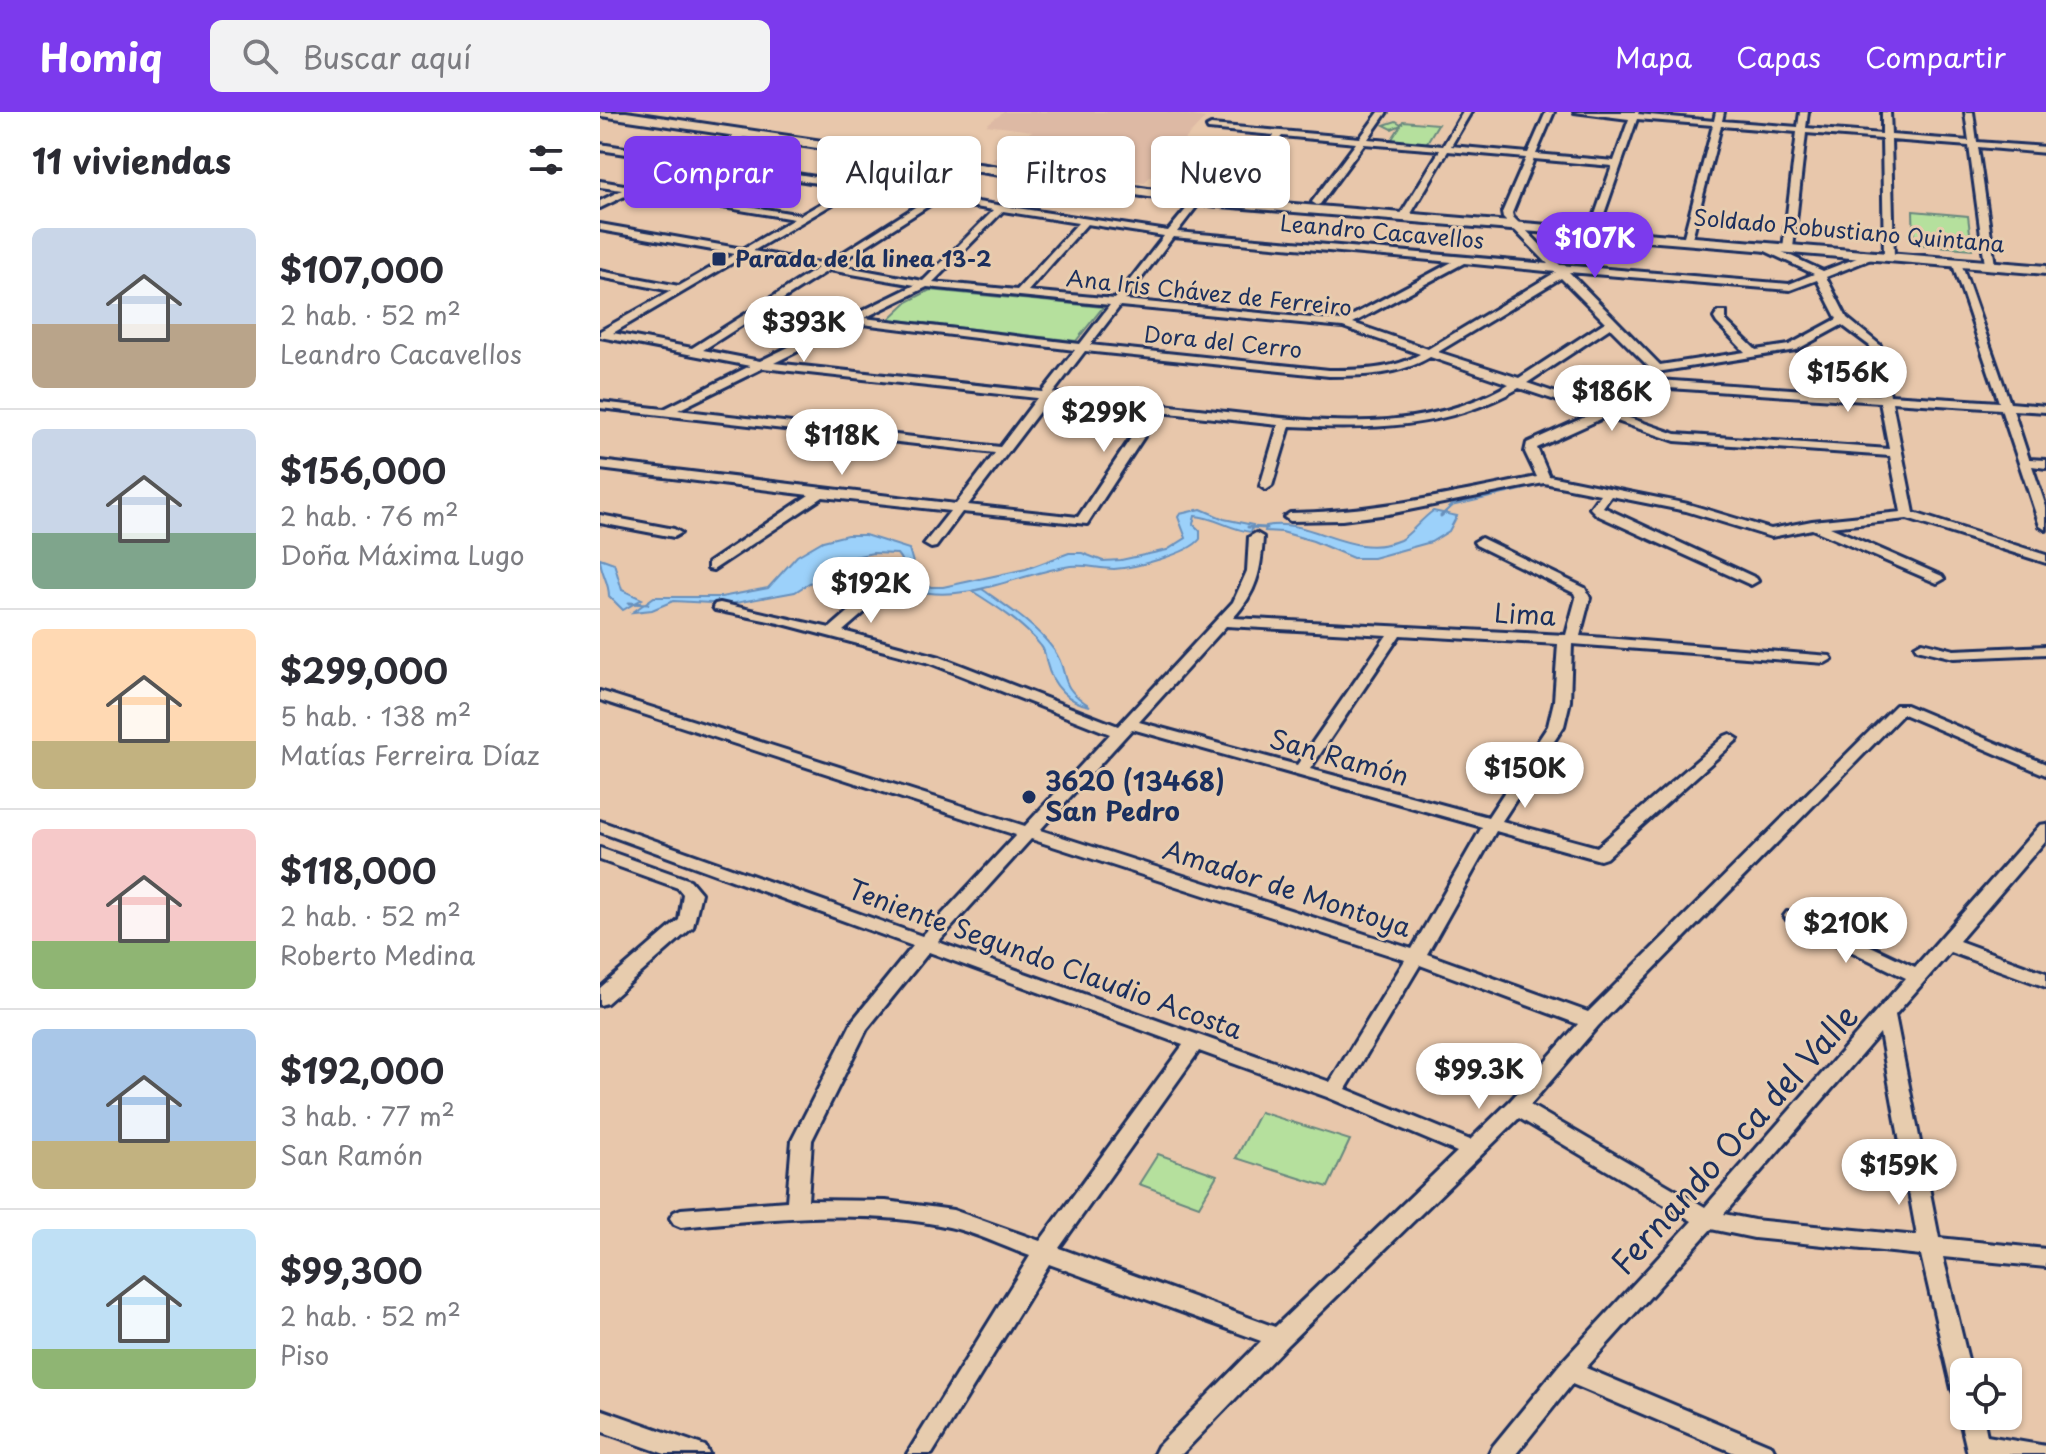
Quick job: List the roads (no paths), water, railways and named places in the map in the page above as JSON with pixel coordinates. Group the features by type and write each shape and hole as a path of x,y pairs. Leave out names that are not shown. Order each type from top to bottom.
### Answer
{"street":[{"name":"Soldado Robustiano Quintana","path":"600,112 817,143"},
{"path":"640,112 817,140"},
{"path":"1317,202 1383,112"},
{"path":"1290,200 1407,213 1467,112"},
{"path":"1550,112 1507,213 1657,369"},
{"path":"1578,112 1635,114 2046,150"},
{"path":"1720,112 1689,236 1788,245 1804,112"},
{"path":"1886,112 1884,254 2046,262"},
{"path":"1969,112 1989,261"},
{"path":"1595,229 1635,114"},
{"path":"1211,127 1616,164"},
{"path":"739,136 743,134"},
{"name":"Leandro Cacavellos","path":"600,147 624,151"},
{"name":"Soldado Robustiano Quintana","path":"981,165 1151,189"},
{"path":"600,184 624,189"},
{"path":"600,205 624,193"},
{"name":"Soldado Robustiano Quintana","path":"1290,203 1689,236 1762,246 1788,245 1957,262 1989,261 2046,270"},
{"name":"Leandro Cacavellos","path":"981,206 1170,234 1562,270 1790,287 1884,254"},
{"path":"742,208 803,218"},
{"path":"601,335 820,208"},
{"path":"695,351 919,208"},
{"path":"931,544 961,509 1190,208"},
{"path":"667,412 925,284 1000,209"},
{"path":"1019,294 1084,222"},
{"name":"Ana Iris Chávez de Ferreiro","path":"600,227 925,284 1344,324 1675,437 1897,453"},
{"path":"1762,246 1821,275 1843,320 1872,340 1887,399 1908,515"},
{"path":"1344,324 1464,259"},
{"path":"1957,262 2027,462 2046,526"},
{"name":"Dora del Cerro","path":"853,320 1084,348 1349,374 1399,367 1433,352 1562,270"},
{"path":"600,274 682,290"},
{"path":"1722,314 1719,318 1722,323 1753,354"},
{"path":"1657,369 1792,348 1843,320"},
{"path":"601,335 762,365 1285,422 1364,425 1421,418 1473,406 1612,322"},
{"path":"1544,479 1531,446 1608,413 1645,393 1657,369"},
{"path":"1652,383 2046,409"},
{"path":"601,406 1005,451"},
{"path":"600,465 1082,521 1157,408"},
{"path":"1266,486 1285,422"},
{"path":"2027,462 2046,464"},
{"path":"1290,517 1342,516 1388,510 1544,479 1688,508 1760,531 1781,532 1812,525 1908,515 2046,559"},
{"path":"1608,492 1596,508 1602,512 1751,581"},
{"path":"713,566 821,493"},
{"path":"600,519 674,533"},
{"path":"1812,525 1937,579"},
{"path":"797,1208 802,1140 860,1025 925,944 1030,834 1239,604 1254,571 1256,537"},
{"path":"1334,1092 1491,825 1556,726 1562,701 1568,641 1583,598 1580,591 1481,542"},
{"path":"833,633 883,589"},
{"name":"San Ramón","path":"720,607 935,660 1126,728 1600,854 1730,739"},
{"name":"Lima","path":"1222,622 1825,659"},
{"path":"1300,772 1395,633"},
{"path":"1922,646 1954,654 2046,650"},
{"name":"Amador de Montoya","path":"600,695 1416,957 1591,1021"},
{"path":"1166,1454 1279,1338 1517,1107 1591,1021 1901,708 2046,770"},
{"name":"Teniente Segundo Claudio Acosta","path":"600,826 1334,1092 1471,1149"},
{"name":"Fernando Oca del Valle","path":"1501,1454 1568,1371 1707,1219 2046,829"},
{"path":"600,854 684,884 692,893 687,923 600,998"},
{"path":"1793,916 1917,976"},
{"path":"1945,943 2046,980"},
{"path":"1886,1015 1930,1246 1957,1358"},
{"path":"919,1454 1044,1253 1195,1042"},
{"path":"1517,1107 1707,1219 1754,1229 2046,1258"},
{"path":"681,1218 797,1208 919,1211 953,1219 1279,1338"},
{"path":"1568,1371 1750,1452"},
{"path":"600,1420 697,1454"},
{"path":"1974,1430 1979,1450 2038,1454"}],"water":[{"path":"1201,509 1224,519 1253,525 1251,532 1195,516 1193,524 1200,531 1200,539 1185,550 1160,559 1114,569 1071,566 990,587 952,593 914,590 897,554 873,553 849,558 795,592 730,604 673,601 652,610 633,612 654,597 721,597 768,588 797,556 823,541 847,535 865,535 909,549 914,566 908,572 915,567 918,581 931,587 943,587 1026,569 1069,553 1082,553 1103,561 1167,550 1186,538 1178,517 1180,514"},
{"path":"1433,511 1457,516 1449,531 1431,542 1373,558 1353,558 1313,541 1282,532 1265,531 1266,526 1283,525 1348,542 1382,545 1400,540"},
{"path":"600,558 614,563 622,590 642,599 623,610 609,596"},
{"path":"982,589 1039,632 1059,658 1072,691 1090,706 1062,692 1049,672 1041,646 1018,623 972,591"}],"waterway":[{"path":"1441,516 1453,505 1532,487"},
{"path":"1248,527 1267,528"},
{"path":"629,603 648,604"}],"place":[{"name":"Parada de la linea 13-2","path":"719,259"},
{"name":"3620 (13468) San Pedro","path":"1029,797"}]}
